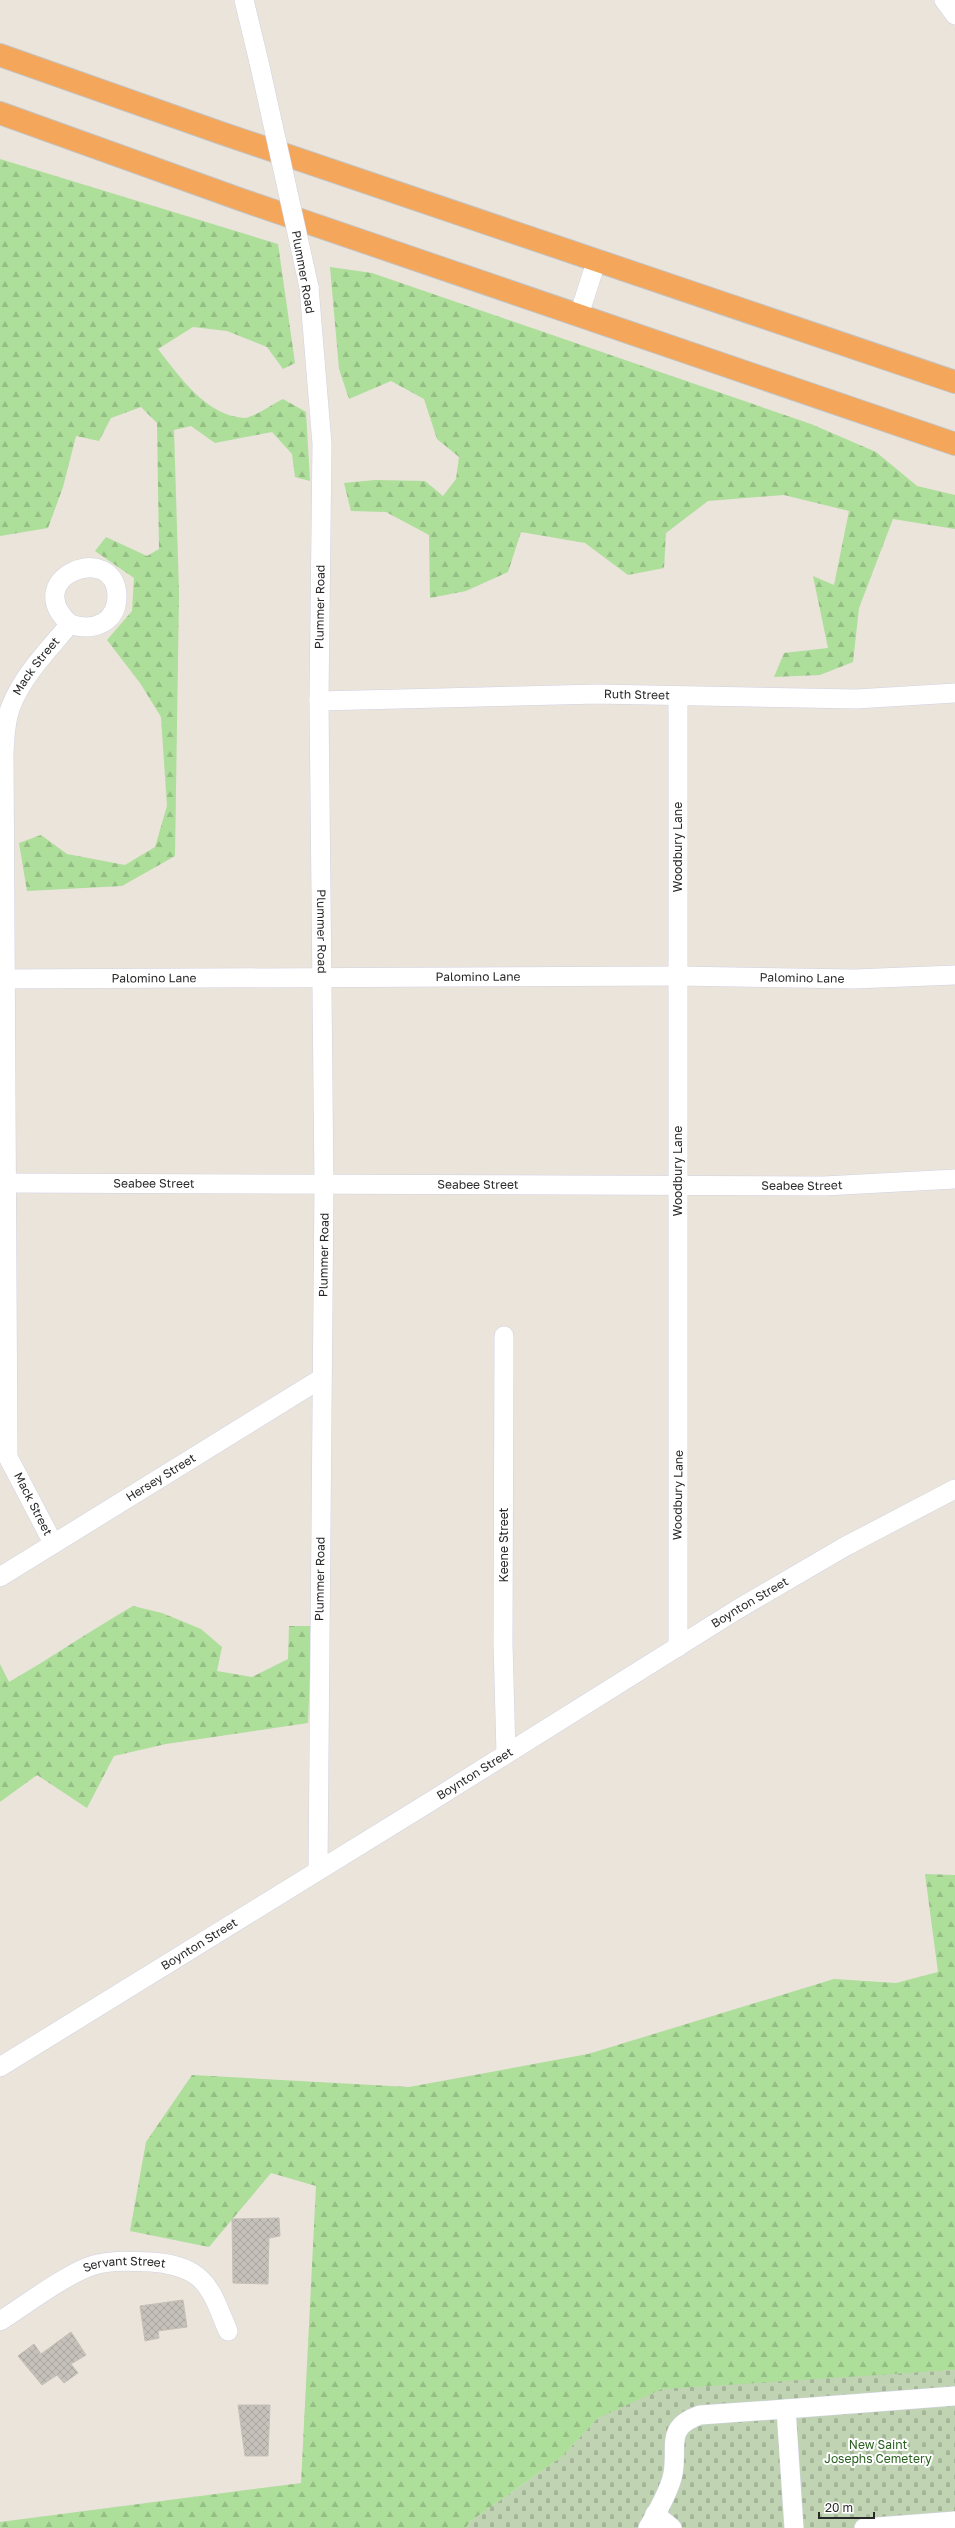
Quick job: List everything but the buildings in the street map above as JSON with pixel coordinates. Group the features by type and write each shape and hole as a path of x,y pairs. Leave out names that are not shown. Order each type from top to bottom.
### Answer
{"highway":[{"path":"0,55 221,133 597,259 955,382"},
{"path":"0,113 242,200 955,444"}],"street":[{"name":"Plummer Road","path":"244,0 308,287 322,444 319,701 324,1185 318,1870"},
{"path":"944,0 955,16"},
{"path":"579,315 597,259"},
{"name":"Mack Street","path":"53,1543 4,1457 3,979 6,729 10,707 19,689 70,624"},
{"name":"Ruth Street","path":"319,701 590,695 856,698 955,692"},
{"name":"Woodbury Lane","path":"678,696 678,1647"},
{"name":"Palomino Lane","path":"3,979 678,976 854,979 955,975"},
{"name":"Seabee Street","path":"3,1183 824,1186 955,1179"},
{"name":"Keene Street","path":"504,1336 503,1643 506,1754"},
{"name":"Hersey Street","path":"0,1577 322,1378"},
{"name":"Boynton Street","path":"0,2067 801,1571 955,1489"},
{"name":"Servant Street","path":"0,2321 74,2274 92,2265 113,2261 135,2261 178,2267 197,2276 211,2292 228,2331"},
{"path":"672,2528 652,2521 673,2476 674,2441 679,2426 689,2418 700,2415 955,2396"},
{"path":"786,2409 794,2528"},
{"path":"864,2528 955,2521"}],"green space":[{"path":"0,159 278,244 295,363 283,369 267,347 227,331 193,327 158,349 195,393 218,411 231,416 245,418 258,413 283,399 306,412 310,481 295,477 292,454 272,432 215,443 191,426 174,430 179,593 175,856 122,886 27,891 19,843 41,835 67,854 125,865 155,847 167,806 161,717 140,683 107,640 132,611 134,578 95,551 106,537 147,556 159,549 157,423 141,407 111,418 99,441 76,436 63,487 48,528 0,536"},
{"path":"330,267 372,273 811,424 876,452 917,486 955,495 955,529 893,519 859,608 853,662 820,675 774,677 784,653 828,648 813,576 834,585 849,511 784,495 708,501 666,533 664,568 628,575 585,543 521,532 508,572 466,591 430,598 429,535 386,512 351,511 344,483 375,480 425,481 443,496 456,479 459,457 437,439 424,399 391,381 349,399 339,369"},
{"path":"133,1606 162,1613 201,1629 222,1647 217,1671 252,1677 288,1659 289,1626 312,1626 308,1723 166,1744 114,1756 87,1808 37,1775 0,1802 0,1664 9,1682"},
{"path":"925,1874 955,1875 955,2370 887,2375 598,2418 563,2456 471,2521 466,2528 0,2528 0,2522 301,2483 316,2186 271,2173 209,2247 130,2231 146,2142 192,2075 409,2087 588,2054 834,1979 896,1983 938,1972"},
{"name":"New Saint Josephs Cemetery","path":"955,2370 955,2528 466,2528 471,2521 563,2456 598,2418 662,2389"}]}
